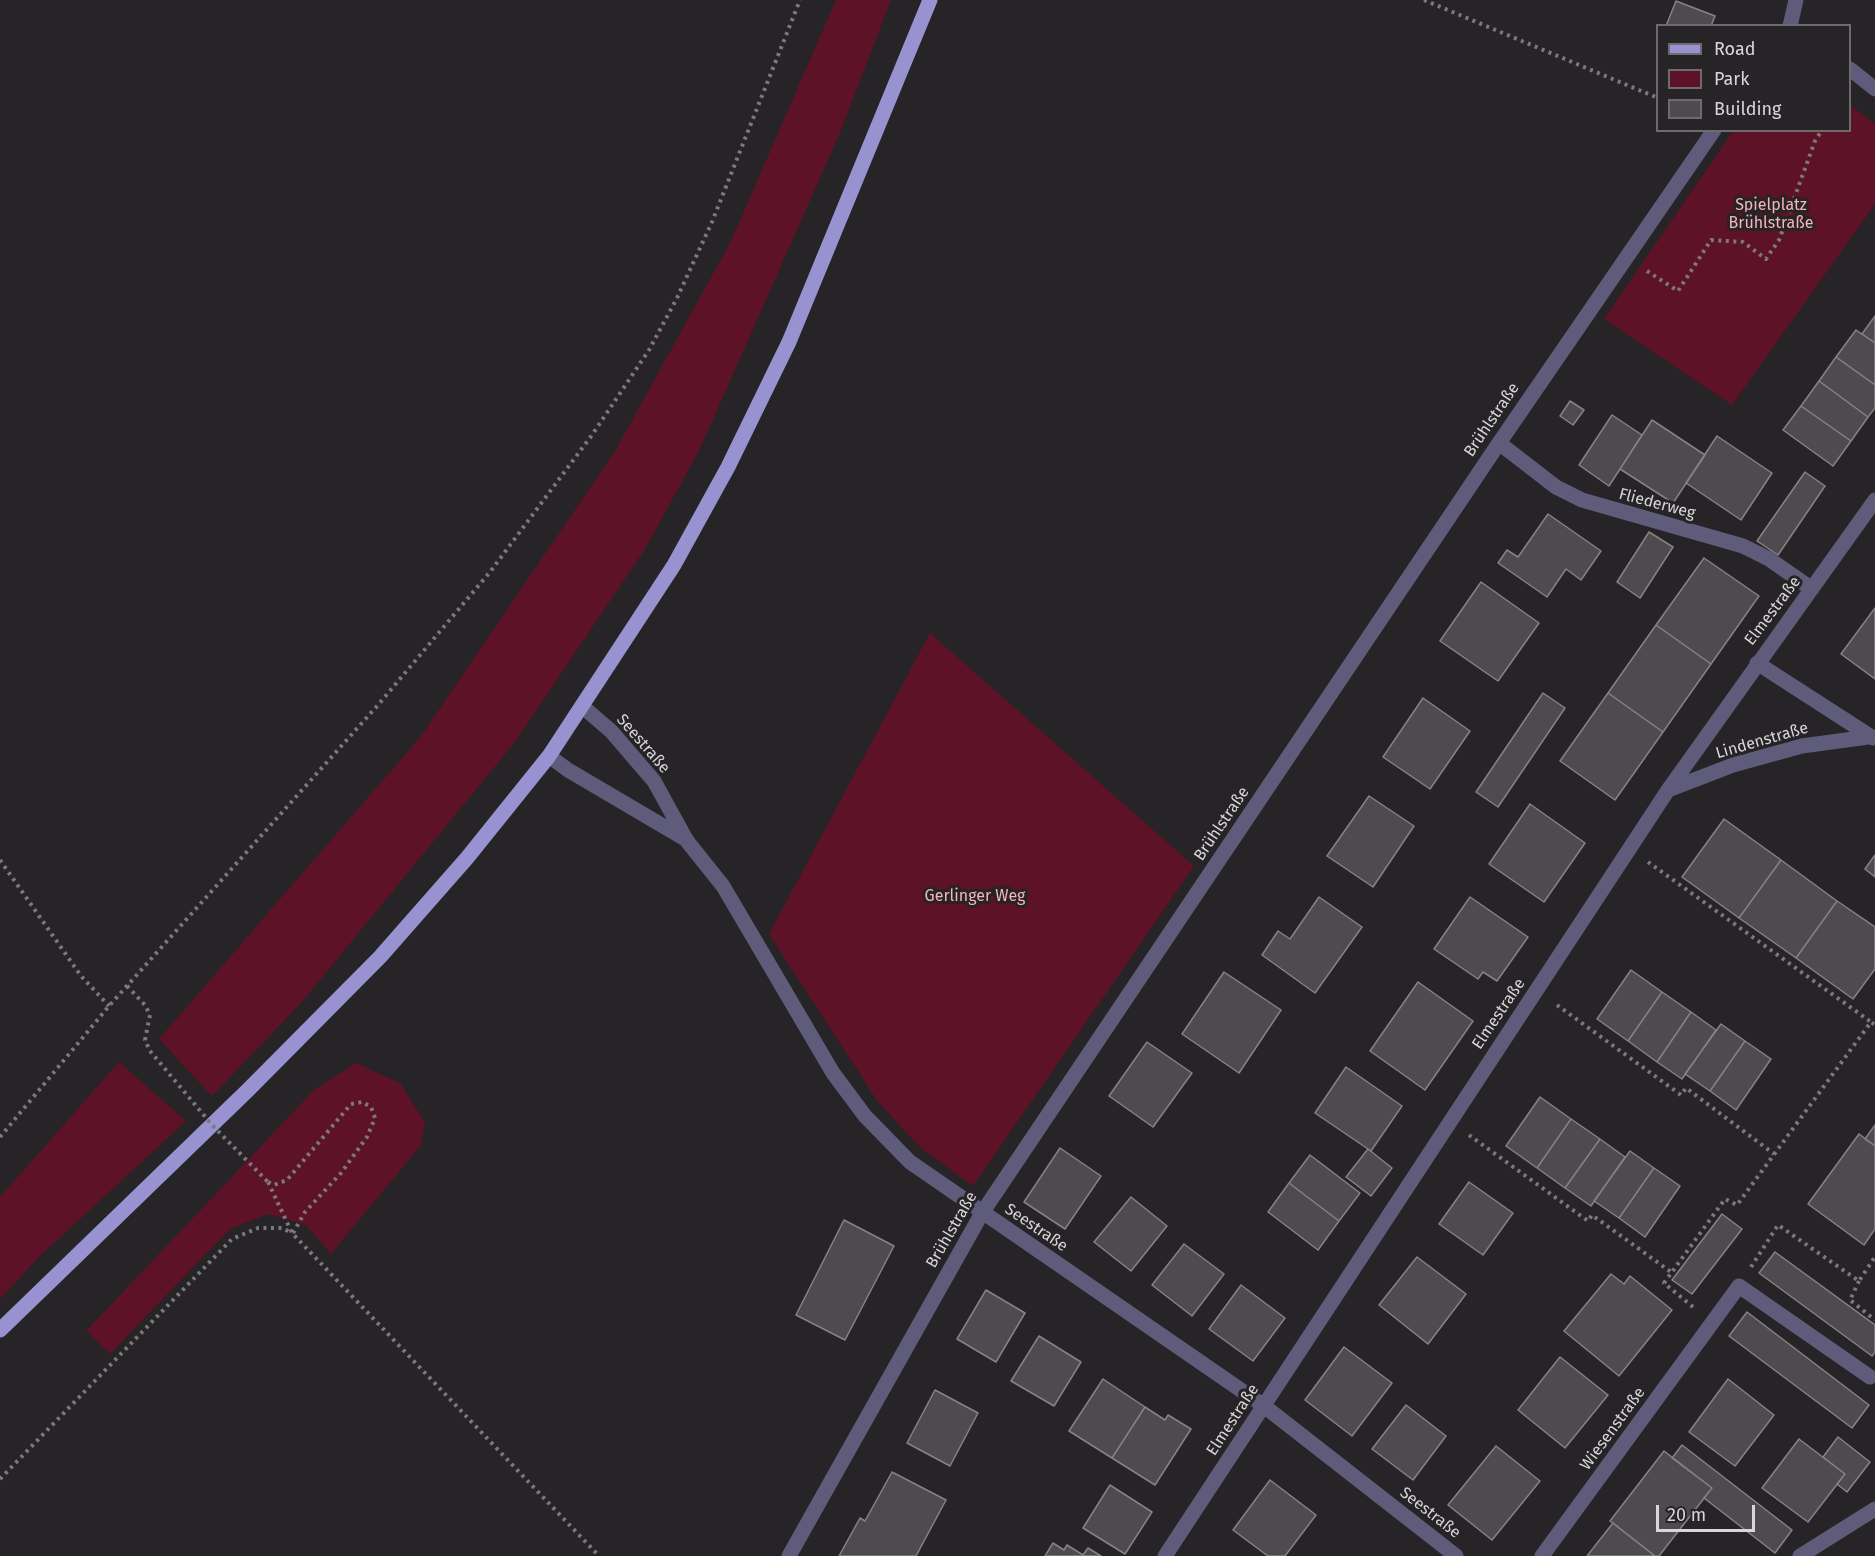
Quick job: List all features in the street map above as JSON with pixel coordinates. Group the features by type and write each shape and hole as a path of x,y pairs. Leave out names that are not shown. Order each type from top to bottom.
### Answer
{"main road":[{"path":"0,1330 248,1090 380,957 467,858 549,756 674,565 733,457 789,342 930,0"}],"street":[{"path":"1792,24 1796,0"},
{"path":"1851,70 1875,89"},
{"name":"Brühlstraße","path":"789,1556 982,1213 1499,443 1713,132"},
{"name":"Fliederweg","path":"1499,443 1556,487 1582,500 1743,546 1769,559 1812,589"},
{"name":"Elmestraße","path":"1165,1556 1668,790 1875,500"},
{"name":"Lindenstraße","path":"1757,663 1871,737"},
{"name":"Seestraße","path":"583,707 611,731 654,781 687,841 723,886 833,1073 866,1116 910,1162 1264,1406 1456,1556"},
{"name":"Lindenstraße","path":"1668,790 1733,765 1802,746 1871,737"},
{"name":"Seestraße","path":"549,756 568,770 687,841"},
{"path":"1739,1286 1870,1377"},
{"name":"Wiesenstraße","path":"1542,1556 1739,1286"},
{"path":"1800,1556 1875,1509"}],"path":[{"path":"0,1137 109,1006 378,705 468,599 592,435 648,350 677,298 712,222 800,0"},
{"path":"1424,0 1656,97"},
{"path":"1664,282 1678,291 1711,240 1743,243 1766,259 1779,240 1815,141 1821,132"},
{"path":"1630,849 1873,1023 1737,1205 1725,1199 1664,1282 1712,1323"},
{"path":"0,860 81,976 109,1006"},
{"path":"128,986 139,997 150,1015 146,1040 150,1051 213,1126 268,1182 274,1185 287,1180 351,1104 362,1102 371,1107 375,1118 367,1137 341,1173 304,1212 292,1233"},
{"path":"1567,1012 1681,1095 1686,1088 1774,1154"},
{"path":"1474,1139 1588,1221 1592,1215 1671,1272"},
{"path":"268,1182 292,1233 599,1556"},
{"path":"1739,1286 1778,1226 1859,1281"},
{"path":"0,1479 232,1239 258,1228 282,1228 292,1233"},
{"path":"1875,1257 1850,1300 1875,1320"}],"green space":[{"path":"836,0 891,0 839,135 699,451 645,549 515,742 302,1002 212,1096 159,1039 421,736 615,451 730,243"},
{"name":"Spielplatz Brühlstraße","path":"1851,106 1875,124 1875,204 1732,405 1604,319 1732,132 1851,132"},
{"name":"Gerlinger Weg","path":"930,633 1194,866 973,1186 921,1148 878,1102 769,934"},
{"path":"119,1062 186,1121 40,1256 0,1299 0,1197"},
{"path":"356,1063 400,1083 425,1122 421,1145 331,1254 306,1225 268,1214 230,1229 110,1354 86,1331 315,1089"}],"building":[{"path":"1676,1 1715,16 1712,24 1667,24"},
{"path":"1875,316 1875,343 1862,334"},
{"path":"1856,330 1875,343 1875,385 1836,357"},
{"path":"1836,357 1875,385 1875,408 1868,417 1819,381"},
{"path":"1819,381 1868,417 1851,441 1801,406"},
{"path":"1570,401 1584,410 1573,425 1560,416"},
{"path":"1801,406 1851,441 1833,466 1783,430"},
{"path":"1612,415 1642,435 1609,486 1579,465"},
{"path":"1652,420 1705,455 1673,503 1620,469"},
{"path":"1717,436 1772,473 1741,520 1686,483"},
{"path":"1805,472 1825,486 1778,555 1757,541"},
{"path":"1548,514 1601,551 1581,580 1566,569 1547,597 1498,563 1507,550 1518,557"},
{"path":"1649,532 1673,547 1640,598 1617,582"},
{"path":"1704,558 1759,596 1711,664 1656,625"},
{"path":"1481,582 1539,623 1498,681 1440,641"},
{"path":"1875,608 1875,679 1841,654"},
{"path":"1656,625 1711,664 1663,732 1608,693"},
{"path":"1543,693 1565,708 1498,807 1476,792"},
{"path":"1608,693 1663,732 1615,800 1560,761"},
{"path":"1423,698 1470,731 1430,789 1383,757"},
{"path":"1369,796 1414,826 1373,887 1327,856"},
{"path":"1530,804 1585,843 1544,902 1489,864"},
{"path":"1724,819 1781,860 1739,918 1682,877"},
{"path":"1875,855 1875,877 1865,869"},
{"path":"1781,860 1837,901 1796,958 1739,918"},
{"path":"1319,897 1362,927 1315,993 1262,955 1278,931 1290,939"},
{"path":"1470,897 1528,937 1497,981 1483,972 1478,979 1434,949"},
{"path":"1837,901 1875,927 1875,969 1853,999 1796,958"},
{"path":"1631,970 1662,992 1628,1041 1597,1019"},
{"path":"1224,972 1281,1010 1239,1073 1182,1034"},
{"path":"1418,982 1473,1021 1425,1090 1370,1051"},
{"path":"1662,992 1691,1012 1657,1062 1628,1041"},
{"path":"1691,1012 1716,1030 1682,1079 1657,1062"},
{"path":"1721,1024 1745,1041 1710,1091 1685,1074"},
{"path":"1745,1041 1771,1059 1736,1110 1710,1091"},
{"path":"1147,1042 1192,1073 1153,1127 1109,1096"},
{"path":"1346,1067 1402,1106 1371,1151 1315,1113"},
{"path":"1540,1097 1571,1119 1537,1168 1506,1146"},
{"path":"1571,1119 1600,1139 1565,1188 1537,1168"},
{"path":"1875,1125 1875,1146 1865,1139"},
{"path":"1859,1134 1875,1146 1875,1229 1864,1245 1808,1204"},
{"path":"1600,1139 1625,1157 1591,1206 1565,1188"},
{"path":"1060,1148 1101,1176 1065,1229 1024,1202"},
{"path":"1368,1149 1392,1168 1371,1196 1346,1177"},
{"path":"1630,1151 1654,1168 1619,1218 1594,1201"},
{"path":"1310,1155 1360,1193 1339,1221 1289,1183"},
{"path":"1654,1168 1680,1186 1645,1237 1619,1218"},
{"path":"1469,1182 1513,1213 1483,1255 1439,1224"},
{"path":"1289,1183 1339,1221 1318,1250 1268,1212"},
{"path":"1131,1197 1167,1226 1131,1271 1094,1242"},
{"path":"1722,1214 1742,1229 1692,1294 1672,1280"},
{"path":"844,1220 894,1246 845,1340 796,1315"},
{"path":"1184,1244 1224,1274 1192,1316 1152,1285"},
{"path":"1775,1252 1875,1325 1875,1352 1872,1356 1759,1273"},
{"path":"1417,1257 1466,1294 1428,1344 1379,1305"},
{"path":"1611,1274 1624,1284 1630,1276 1672,1310 1619,1376 1564,1331"},
{"path":"1241,1285 1285,1318 1253,1361 1209,1329"},
{"path":"986,1290 1025,1313 996,1362 957,1339"},
{"path":"1747,1312 1869,1405 1852,1428 1729,1336"},
{"path":"1039,1336 1081,1362 1054,1406 1011,1381"},
{"path":"1344,1347 1392,1383 1352,1436 1305,1400"},
{"path":"1560,1357 1608,1395 1565,1448 1518,1410"},
{"path":"1103,1379 1145,1407 1112,1458 1069,1431"},
{"path":"1728,1379 1774,1415 1735,1466 1689,1432"},
{"path":"935,1390 978,1413 950,1466 907,1443"},
{"path":"1406,1405 1446,1436 1413,1480 1372,1449"},
{"path":"1145,1407 1165,1420 1168,1415 1191,1429 1155,1485 1112,1458"},
{"path":"1838,1437 1870,1462 1847,1492 1837,1484 1845,1474 1823,1457"},
{"path":"1799,1439 1845,1474 1808,1522 1762,1488"},
{"path":"1682,1445 1792,1530 1775,1553 1704,1498 1712,1488 1672,1458"},
{"path":"1496,1446 1540,1481 1492,1540 1448,1505"},
{"path":"1664,1451 1712,1488 1659,1556 1655,1556 1610,1521"},
{"path":"892,1472 946,1500 916,1556 839,1556 860,1518 865,1521"},
{"path":"1270,1480 1316,1515 1285,1556 1268,1556 1233,1530"},
{"path":"1110,1485 1152,1512 1125,1554 1083,1528"},
{"path":"1613,1523 1655,1556 1587,1556"},
{"path":"1053,1543 1064,1550 1067,1545 1083,1555 1088,1548 1101,1556 1045,1556"}]}
